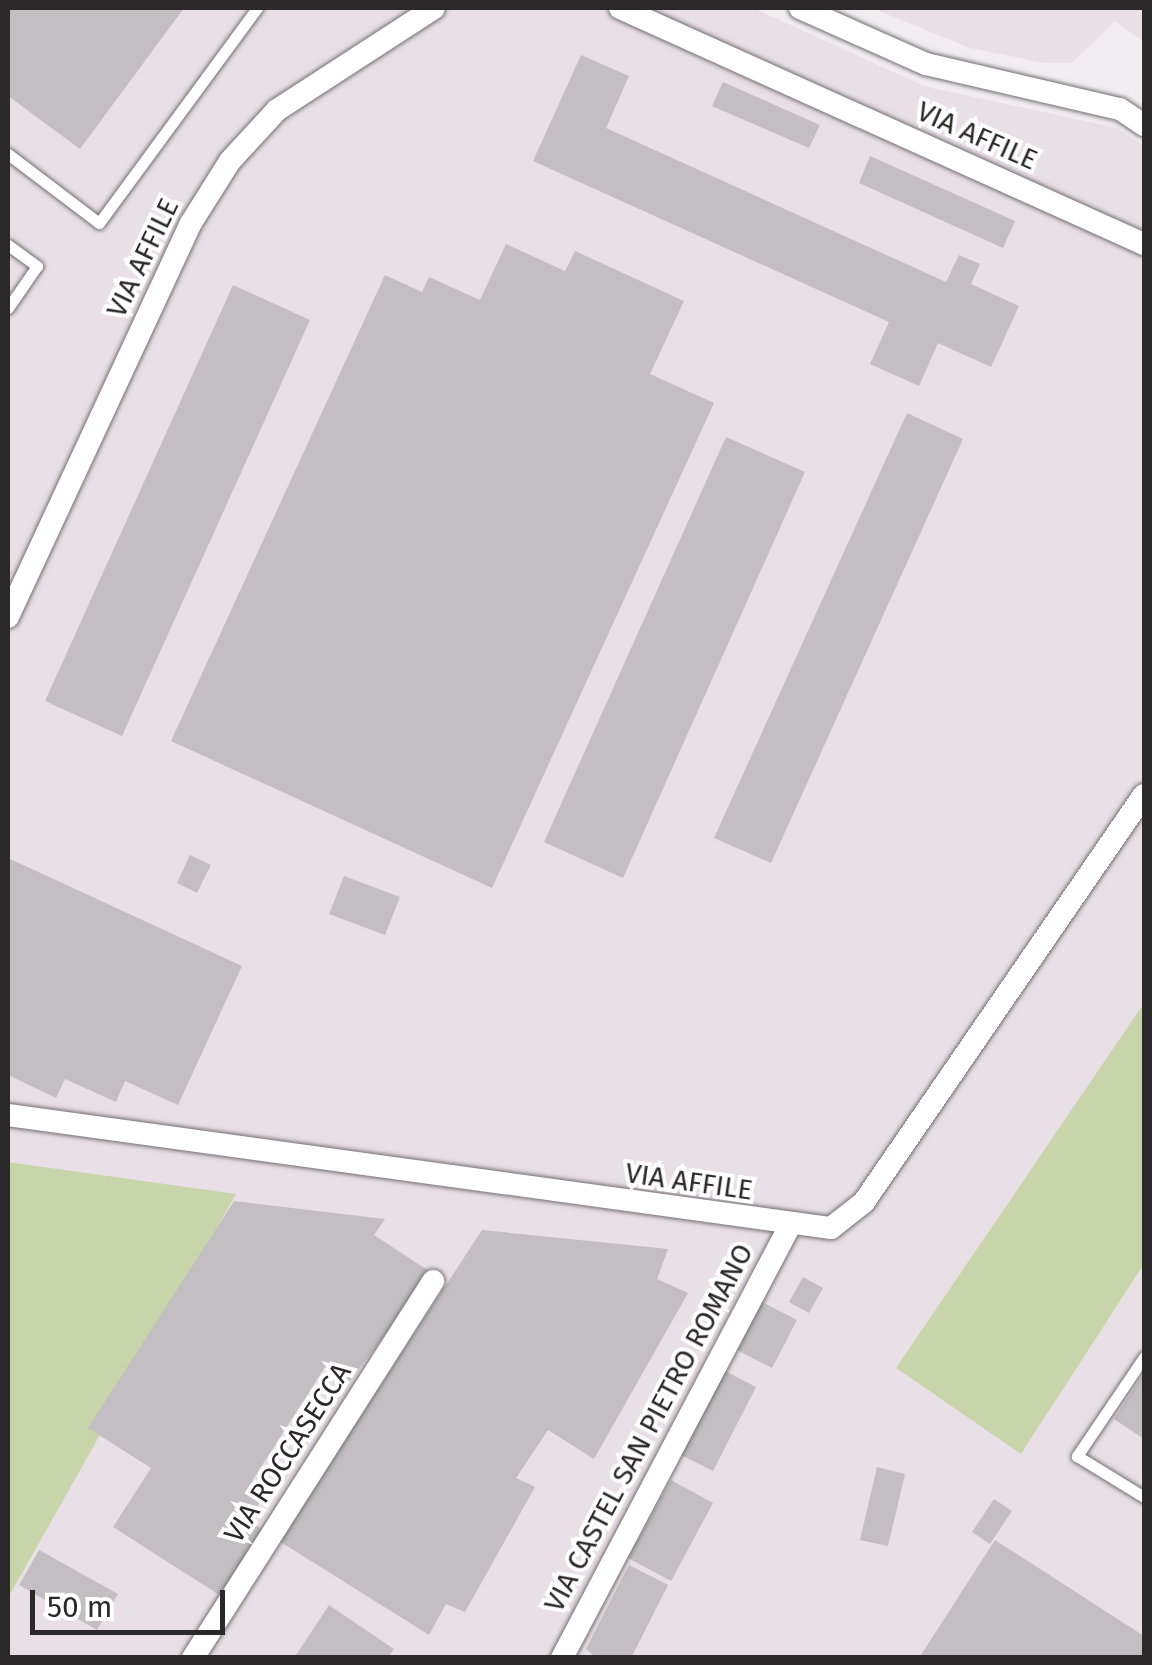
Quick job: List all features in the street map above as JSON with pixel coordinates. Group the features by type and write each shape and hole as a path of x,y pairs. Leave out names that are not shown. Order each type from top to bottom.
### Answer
{"street":[{"name":"VIA AFFILE","path":"8,617 191,223 230,161 278,110 434,8"},
{"name":"VIA AFFILE","path":"620,8 1144,244"},
{"path":"800,8 926,64 1120,109 1144,125"},
{"name":"VIA AFFILE","path":"8,1115 789,1227 842,1225 864,1202 1144,796"},
{"name":"VIA CASTEL SAN PIETRO ROMANO","path":"562,1658 789,1227"},
{"name":"VIA ROCCASECCA","path":"193,1658 434,1281"}],"lane":[{"path":"8,154 99,222 258,8"},
{"path":"8,245 36,266 8,308"},
{"path":"1144,1357 1076,1456 1144,1497"}],"shaded area":[{"path":"8,8 753,8 924,86 1117,128 1144,146 1144,1003 896,1368 1021,1454 1144,1264 1144,1657 574,1657 779,1264 760,1255 551,1657 8,1657 8,1598 235,1195 8,1162"},
{"path":"872,8 1144,8 1144,42 1115,21 1072,63 1045,63 970,48"}],"green space":[{"path":"1144,1003 1144,1264 1021,1454 896,1368"},
{"path":"8,1162 236,1194 8,1598"}],"building":[{"path":"8,8 184,8 80,149 8,96"},
{"path":"581,55 629,76 606,128 946,282 959,255 980,264 971,284 1019,306 991,367 938,343 919,386 870,364 889,322 533,161"},
{"path":"723,82 820,125 809,148 712,106"},
{"path":"870,156 1015,221 1003,248 859,183"},
{"path":"506,244 565,271 575,251 684,301 650,374 714,403 492,888 171,741 385,275 422,292 429,277 480,300"},
{"path":"233,285 310,320 122,736 45,701"},
{"path":"907,413 963,439 771,863 714,838"},
{"path":"726,437 805,472 623,878 544,842"},
{"path":"190,855 211,865 197,893 177,883"},
{"path":"8,858 242,966 178,1105 125,1081 116,1102 65,1079 56,1098 8,1075"},
{"path":"344,876 400,897 385,935 329,914"},
{"path":"234,1201 385,1219 374,1235 432,1273 349,1382 325,1367 252,1481 267,1491 248,1521 263,1530 221,1596 113,1527 151,1468 88,1428"},
{"path":"482,1230 668,1249 657,1279 688,1293 594,1459 548,1430 516,1478 535,1487 465,1612 446,1604 429,1635 279,1541"},
{"path":"803,1277 823,1288 809,1313 789,1302"},
{"path":"762,1302 797,1320 772,1368 737,1350"},
{"path":"723,1370 756,1387 713,1471 681,1455"},
{"path":"1144,1373 1144,1439 1114,1419"},
{"path":"877,1467 905,1474 888,1546 860,1540"},
{"path":"671,1480 713,1503 671,1581 628,1558"},
{"path":"994,1499 1012,1511 990,1544 972,1532"},
{"path":"995,1540 1144,1636 1144,1658 919,1658"},
{"path":"39,1550 118,1594 97,1630 19,1585"},
{"path":"629,1565 668,1585 631,1658 596,1658 586,1649"},
{"path":"329,1605 394,1649 388,1658 294,1658"}]}
